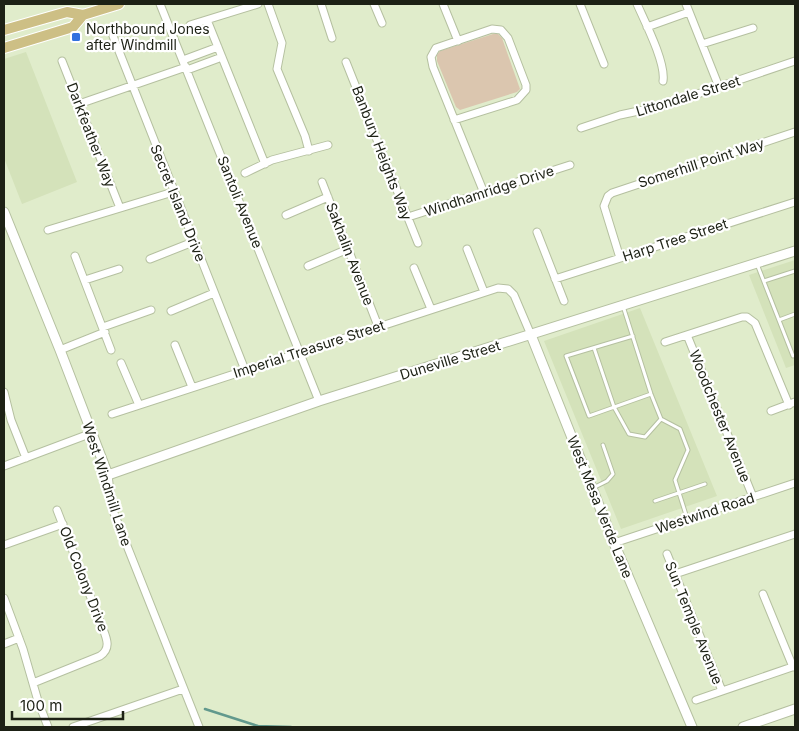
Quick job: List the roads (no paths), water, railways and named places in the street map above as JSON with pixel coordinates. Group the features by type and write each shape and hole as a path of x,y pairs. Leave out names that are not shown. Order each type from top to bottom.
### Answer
{"main road":[{"path":"4,30 68,12 83,15 113,5"},
{"path":"4,48 73,27 83,15"}],"street":[{"name":"Santoli Avenue","path":"160,4 319,401"},
{"path":"190,25 258,4"},
{"path":"268,4 282,43 277,69 305,136 309,151"},
{"path":"321,4 332,38"},
{"path":"374,4 382,23"},
{"path":"443,4 458,41"},
{"path":"580,4 604,64"},
{"path":"637,4 662,69 662,82"},
{"path":"686,4 719,86"},
{"path":"646,27 689,12"},
{"path":"207,20 265,164"},
{"path":"702,44 753,28"},
{"path":"454,120 517,100 526,90 526,85 508,38 502,30 492,29 436,48 431,57 433,67 454,120 484,193"},
{"name":"Secret Island Drive","path":"113,36 173,192 245,370"},
{"path":"185,66 201,53 218,47"},
{"path":"79,104 132,87 185,66 206,63 222,57"},
{"name":"Littondale Street","path":"581,128 620,115 662,106 795,61"},
{"name":"Darkfeather Way","path":"62,62 120,208"},
{"name":"Banbury Heights Way","path":"346,62 418,243"},
{"name":"Somerhill Point Way","path":"620,258 604,206 608,196 619,190 795,132"},
{"path":"245,173 272,160 328,145"},
{"name":"Windhamridge Drive","path":"408,217 570,165"},
{"name":"Sakhalin Avenue","path":"322,182 378,326"},
{"path":"48,230 173,192"},
{"path":"286,214 328,197"},
{"name":"Harp Tree Street","path":"555,279 795,202"},
{"name":"West Windmill Lane","path":"4,212 108,475 112,508 198,727"},
{"path":"537,232 564,301"},
{"path":"150,259 193,242"},
{"path":"308,266 348,249"},
{"path":"467,249 484,292"},
{"name":"Duneville Street","path":"108,475 319,401 795,251"},
{"path":"76,256 111,350"},
{"path":"414,268 431,309"},
{"path":"85,280 119,269"},
{"name":"Imperial Treasure Street","path":"112,414 484,292 498,288 508,288"},
{"name":"West Mesa Verde Lane","path":"508,288 514,295 531,335 614,543 692,727"},
{"path":"171,311 214,293"},
{"path":"60,350 151,310"},
{"path":"665,342 747,317 755,323 792,404 771,411"},
{"name":"Woodchester Avenue","path":"687,335 753,497"},
{"path":"175,345 192,387"},
{"path":"121,363 139,405"},
{"path":"4,392 11,420 26,458"},
{"path":"4,466 92,434"},
{"name":"Westwind Road","path":"614,543 795,483"},
{"name":"Old Colony Drive","path":"33,683 100,656 107,649 107,639 58,510"},
{"path":"4,545 63,524"},
{"path":"675,574 795,534"},
{"name":"Sun Temple Avenue","path":"667,554 722,691"},
{"path":"696,700 794,666 763,594"},
{"path":"4,598 48,727"},
{"path":"4,644 19,638"},
{"path":"73,727 183,689"},
{"path":"743,727 795,709"}],"lane":[{"path":"201,53 206,63"},
{"path":"757,263 793,356 795,355"},
{"path":"764,281 795,271"},
{"path":"623,305 651,394 661,419 680,429 688,450 674,480 687,519"},
{"path":"779,320 795,314"},
{"path":"633,336 566,356 589,416 651,394"},
{"path":"594,348 614,407 629,434 645,436 661,419"},
{"path":"592,488 607,481 614,474 603,445"},
{"path":"655,501 705,484"}],"waterway":[{"path":"205,709 258,726 291,727"}],"place":[{"name":"Northbound Jones after Windmill","path":"76,37"}]}
